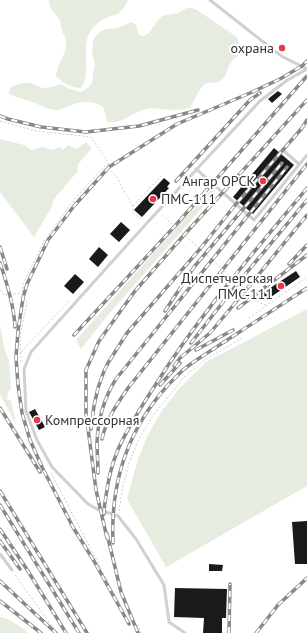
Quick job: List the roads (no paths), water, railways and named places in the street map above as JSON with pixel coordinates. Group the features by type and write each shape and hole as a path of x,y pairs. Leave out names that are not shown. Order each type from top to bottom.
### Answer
{"lane":[{"path":"210,0 283,57 307,69"},
{"path":"185,633 169,622 164,585 136,539 118,516 97,509 88,504 52,467 37,440 26,411 24,369 30,352 196,169 260,101 286,81 307,69"},
{"path":"285,152 299,164"},
{"path":"196,169 254,220 307,155"},
{"path":"0,554 12,570"}],"railway":[{"path":"74,529 42,467 30,440 22,413 18,385 16,357 23,298 27,284 48,240 74,206 109,167 177,124 280,79 302,66 307,61"},
{"path":"74,335 175,226 307,76"},
{"path":"176,181 250,100 260,93"},
{"path":"107,538 96,490 86,413 86,370 99,341 135,291 307,100"},
{"path":"0,116 41,127 86,132 139,126 198,110"},
{"path":"91,429 98,388 104,371 127,333 200,249 236,204 302,128 307,120"},
{"path":"165,311 194,267 282,163"},
{"path":"102,439 109,419 128,388 307,164"},
{"path":"98,473 97,442 102,409 116,379 287,167"},
{"path":"104,514 111,469 125,434 140,409 173,358 209,308 307,188"},
{"path":"191,343 238,283 307,200"},
{"path":"174,366 180,358 210,333 307,215"},
{"path":"289,264 307,245"},
{"path":"0,247 7,269"},
{"path":"238,308 307,255"},
{"path":"0,263 12,302 15,327"},
{"path":"113,543 115,494 120,472 137,429 149,409 164,390 187,367 307,288"},
{"path":"196,350 233,330"},
{"path":"160,385 180,363"},
{"path":"0,408 40,472"},
{"path":"0,491 87,633"},
{"path":"0,505 79,633"},
{"path":"71,524 94,561 129,624"},
{"path":"0,529 66,633"},
{"path":"107,534 121,592 138,633"},
{"path":"0,541 20,569"},
{"path":"256,633 278,605 307,578"},
{"path":"0,581 56,633"},
{"path":"229,633 230,584"},
{"path":"0,601 41,633"}],"place":[{"name":"охрана","path":"282,48"},
{"name":"Ангар ОРСК","path":"263,181"},
{"name":"ПМС-111","path":"153,199"},
{"name":"Диспетчерская ПМС-111","path":"281,286"},
{"name":"Компрессорная","path":"37,420"}]}
